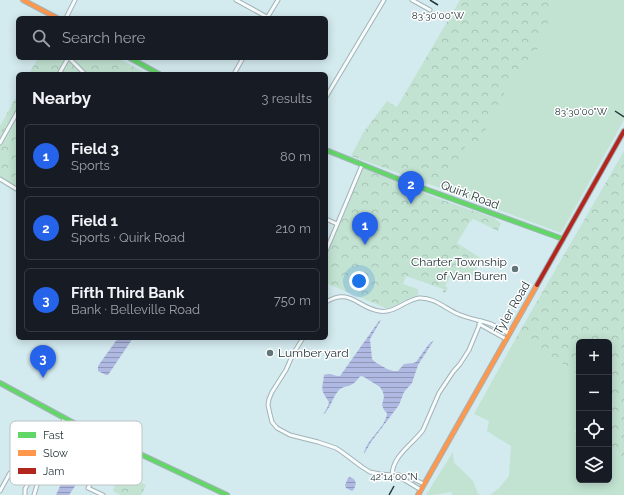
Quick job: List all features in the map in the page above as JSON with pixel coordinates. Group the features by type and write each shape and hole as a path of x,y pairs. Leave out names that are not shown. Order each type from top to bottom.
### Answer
{"street":[{"path":"23,0 53,16"},
{"path":"67,16 76,0"},
{"path":"236,0 264,16"},
{"path":"268,16 278,0"},
{"path":"328,94 384,0"},
{"path":"412,0 430,10"},
{"path":"60,72 68,60"},
{"path":"71,60 83,72"},
{"path":"134,60 155,72"},
{"path":"235,72 242,60"},
{"path":"0,143 16,115"},
{"name":"Tyler Road","path":"418,495 624,132"},
{"name":"Quirk Road","path":"328,151 403,181 563,239"},
{"path":"328,246 362,165"},
{"path":"0,179 16,189"},
{"path":"328,220 337,224"},
{"path":"328,301 340,296 352,298 371,309 381,312 391,311 419,298 428,299 441,304 459,315 480,322 506,339"},
{"path":"480,322 490,323 509,334"},
{"path":"392,475 397,458 423,430 439,393 469,350 480,322"},
{"path":"302,340 269,399 268,405 272,422 277,428 290,435 336,448 370,472 407,476 424,484"},
{"path":"0,383 70,421"},
{"path":"142,454 227,495"},
{"path":"0,491 10,473"},
{"path":"399,476 421,490"},
{"path":"34,495 37,485"},
{"path":"90,485 88,488 103,495"},
{"path":"19,495 25,494"}],"green space":[{"path":"460,0 558,0 538,45 536,57 515,77 505,92 478,144 466,145 443,189 351,156 363,133 387,101 397,107"},
{"path":"555,0 624,0 624,120 561,233 443,189 464,143"},
{"path":"37,60 122,60 143,72 30,72"},
{"path":"16,98 16,192 0,182 0,126"},
{"path":"624,151 624,463 618,454 612,449 612,339 576,339 576,373 516,338"},
{"path":"363,168 434,197 494,218 501,223 498,231 473,219 457,243 482,259 468,283 454,275 453,279 450,277 445,286 448,288 445,293 443,292 443,289 406,276 403,284 418,289 418,295 388,309 328,284 328,253"},
{"path":"516,338 576,373 576,483 612,483 612,448 621,457 624,463 624,495 490,495 499,488 509,476 511,446 487,431 489,421 474,414"},
{"path":"453,452 454,463 473,481 478,494 482,495 452,495 452,492 426,495"},
{"path":"142,483 146,485 141,495 121,495 113,491 115,485 142,485"}],"water":[{"path":"381,320 370,339 372,359 387,369 398,371 404,364 416,362 429,344 434,340 418,365 412,383 404,392 399,405 371,442 364,454 368,443 380,429 386,418 387,413 382,405 384,397 380,387 361,376 352,384 339,390 323,415 329,402 322,389 324,375 330,374 340,376"},
{"path":"117,340 132,340 108,375 98,371 98,366"},
{"path":"350,477 356,483 352,491 346,488 345,485"},
{"path":"60,485 76,485 69,495 56,495"}],"traffic: fast":[{"path":"134,60 155,72"},
{"path":"328,151 403,181 563,239"},
{"path":"0,383 70,421"},
{"path":"142,455 227,495"}],"traffic: slow":[{"path":"23,0 53,16"},
{"path":"418,495 537,285"}],"traffic: jam":[{"path":"537,285 624,131"}],"place":[{"name":"Field 1","path":"411,204"},
{"name":"Field 3","path":"365,245"},
{"name":"Charter Township of Van Buren","path":"515,269"},
{"name":"Lumber yard","path":"270,353"},
{"name":"Fifth Third Bank","path":"43,378"}]}
